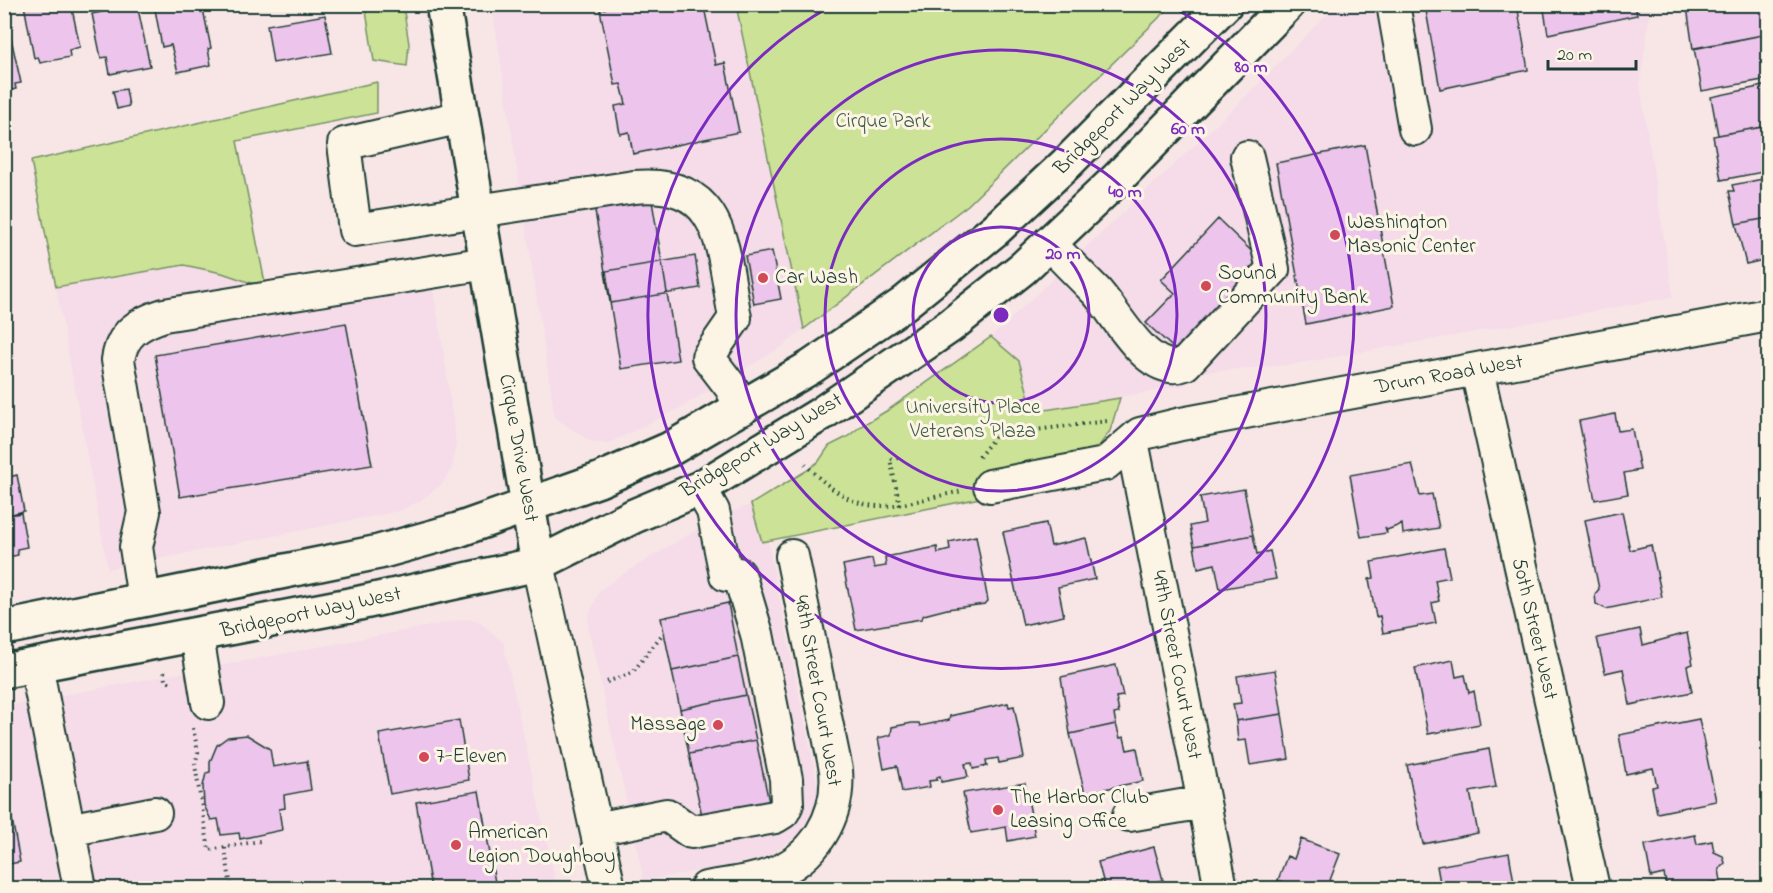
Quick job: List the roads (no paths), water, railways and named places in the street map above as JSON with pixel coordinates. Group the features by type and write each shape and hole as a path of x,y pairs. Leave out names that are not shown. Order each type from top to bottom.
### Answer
{"main road":[{"name":"Cirque Drive West","path":"443,4 538,564"},
{"name":"Bridgeport Way West","path":"4,628 379,552 458,530 599,480 660,453 742,409 811,367 902,305 996,229 1067,163 1226,4"},
{"name":"Bridgeport Way West","path":"4,671 197,636 538,564 634,516 700,488 821,414 950,326 1049,243 1118,178 1288,4"}],"street":[{"path":"1393,4 1414,129"},
{"path":"462,117 344,144 355,230 650,185 674,188 699,202 718,233 735,318 708,357 731,387 742,409"},
{"path":"1049,243 1081,279 1096,290 1140,346 1158,363 1176,368 1194,355 1273,269 1247,157"},
{"path":"144,599 136,547 144,512 118,360 126,337 137,326 164,315 487,263"},
{"name":"Drum Road West","path":"1136,438 1181,424 1768,315"},
{"name":"50th Street West","path":"1477,370 1593,888"},
{"path":"990,486 1105,464 1136,438"},
{"name":"49th Street Court West","path":"1136,438 1221,888"},
{"path":"596,830 667,815 691,832 775,817 783,812 787,804 786,779 757,634 739,574 726,575 713,511 700,488"},
{"name":"48th Street Court West","path":"706,888 771,875 798,860 830,821 836,804 836,770 792,556"},
{"name":"Cirque Drive West","path":"538,564 609,888"},
{"path":"197,636 200,714"},
{"path":"36,665 80,888"},
{"path":"1129,815 1204,802"},
{"path":"68,830 155,813"}],"place":[{"name":"Washington Masonic Center","path":"1335,235"},
{"name":"Car Wash","path":"763,278"},
{"name":"Sound Community Bank","path":"1206,286"},
{"name":"Massage","path":"718,725"},
{"name":"7-Eleven","path":"424,757"},
{"name":"The Harbor Club Leasing Office","path":"998,810"},
{"name":"American Legion Doughboy","path":"456,845"}],"park label":[{"name":"Cirque Park","path":"883,122"},
{"name":"University Place Veterans Plaza","path":"973,420"}]}
